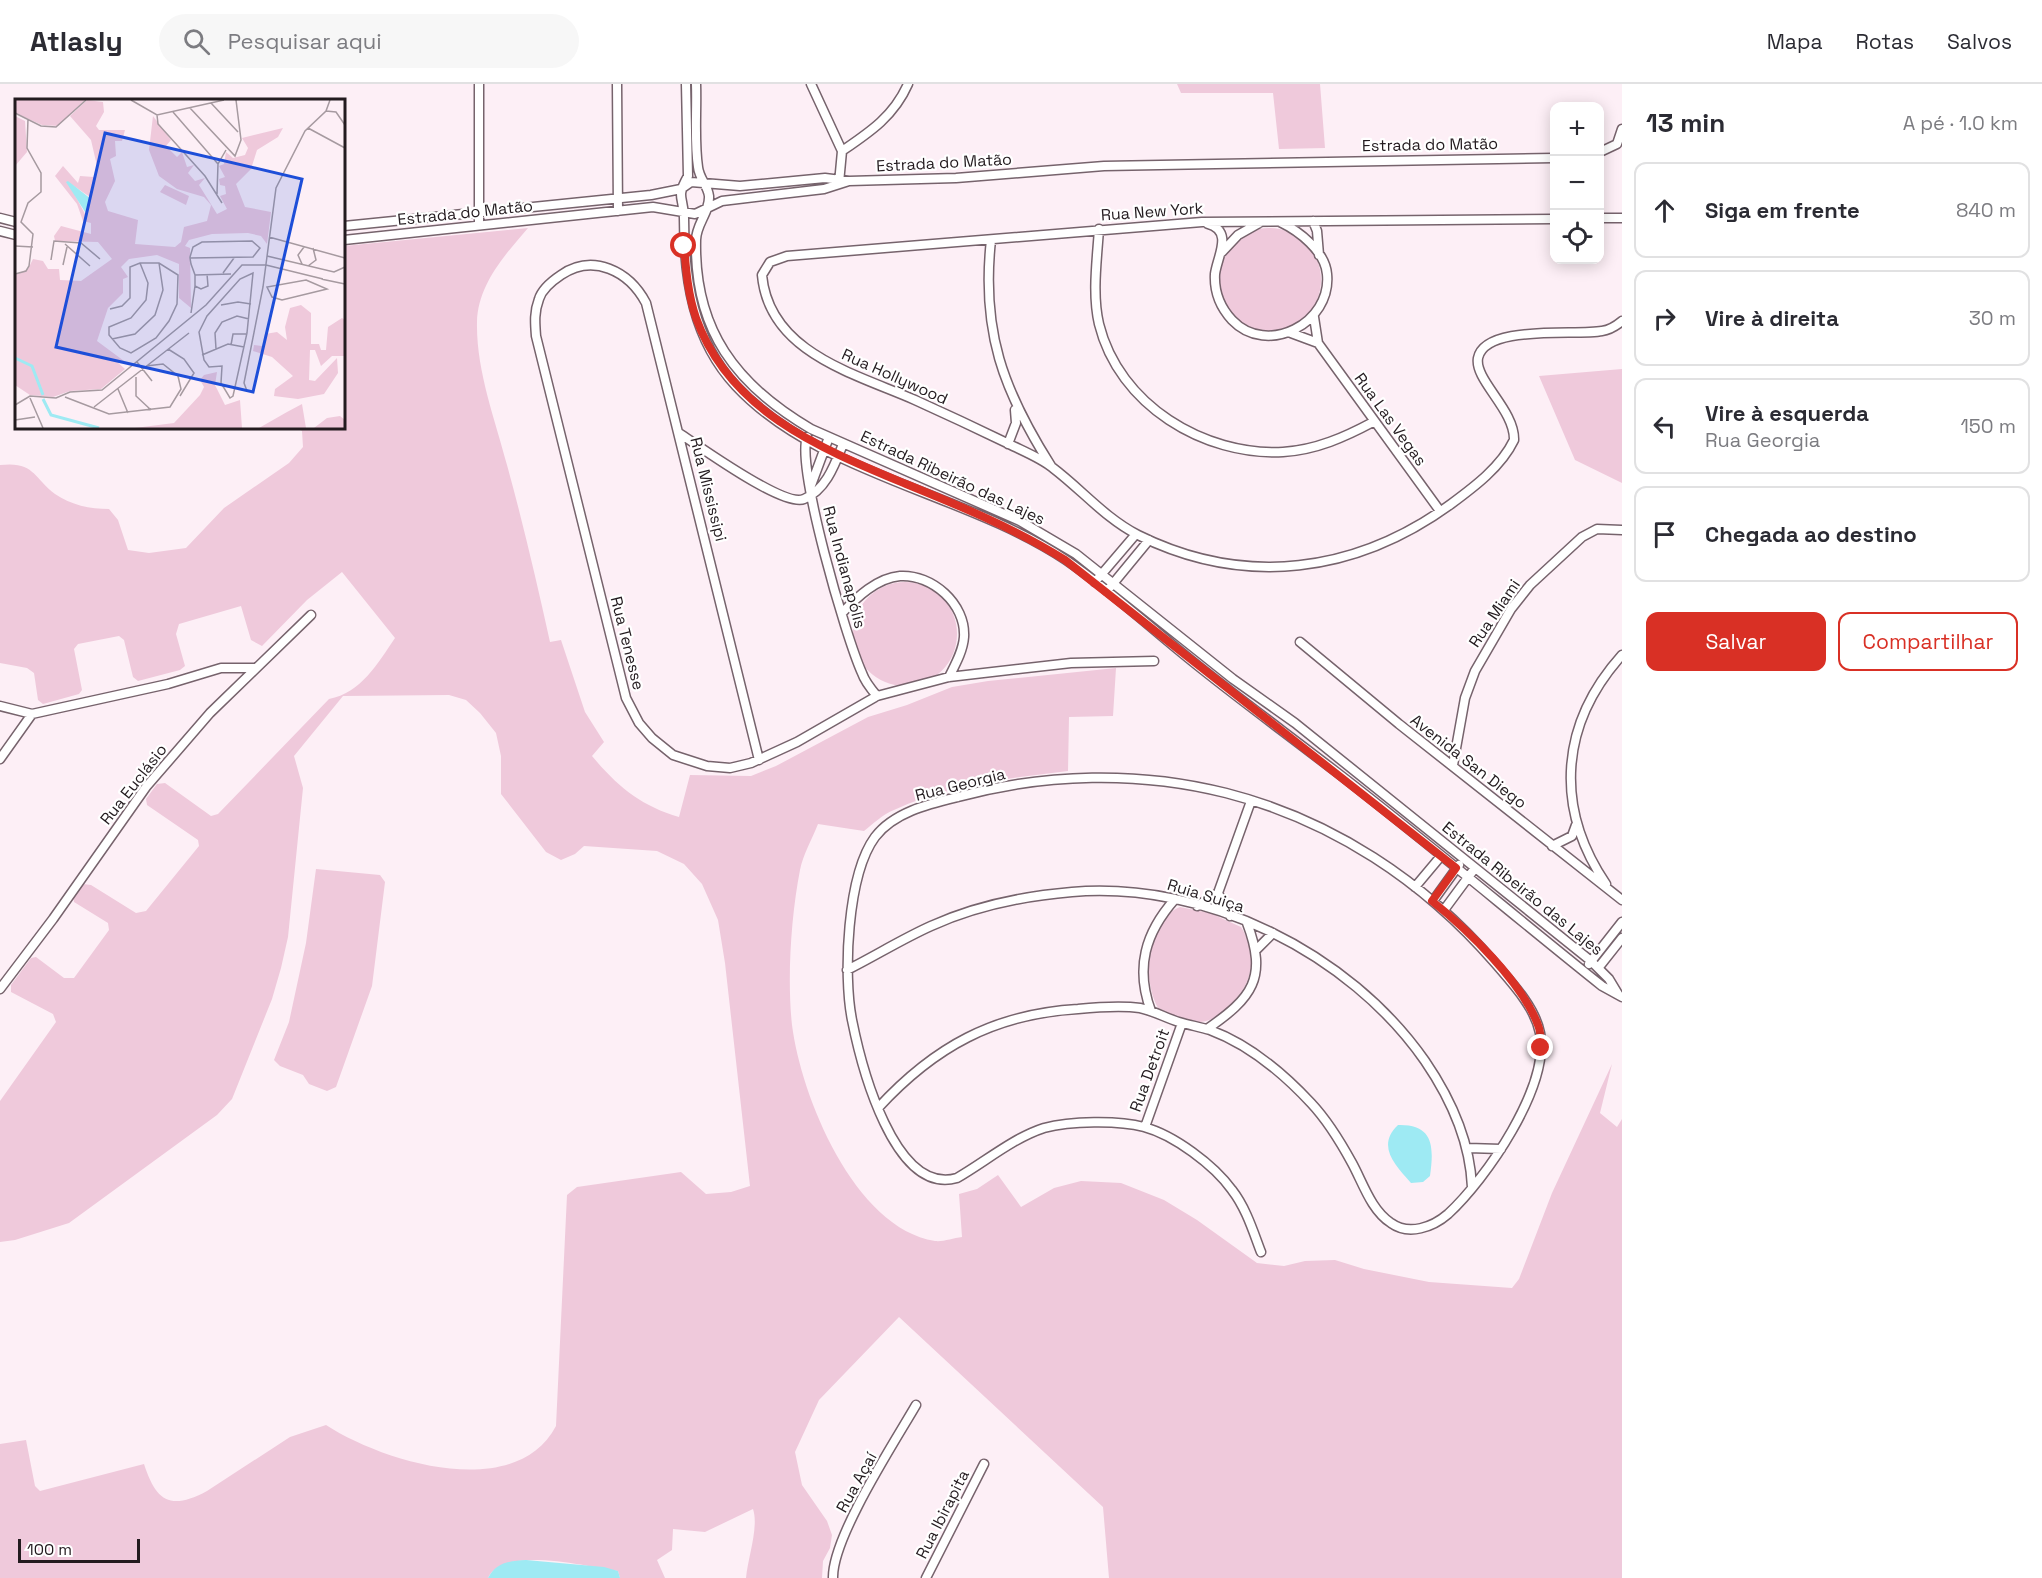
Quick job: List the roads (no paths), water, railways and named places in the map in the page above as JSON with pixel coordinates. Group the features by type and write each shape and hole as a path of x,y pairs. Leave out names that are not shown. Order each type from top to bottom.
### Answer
{"street":[{"path":"479,84 479,224"},
{"path":"617,84 618,211"},
{"path":"684,211 680,198 681,189 688,176 686,84"},
{"path":"696,84 698,168 709,194 707,209"},
{"path":"681,189 691,182 740,186 839,182 842,151 811,84"},
{"path":"842,151 882,122 901,100 908,84"},
{"path":"1604,150 1617,144 1622,129"},
{"name":"Estrada do Matão","path":"345,240 662,206 695,214 714,204 734,199 802,193 849,181 956,178 1104,166 1550,158"},
{"name":"Estrada do Matão","path":"345,226 618,198 681,189"},
{"name":"Estrada Ribeirão das Lajes","path":"707,209 698,228 696,240 700,289 712,332 724,353 748,383 784,413 811,429 1020,521 1102,572 1233,679 1295,723 1595,964 1620,995"},
{"name":"Estrada Ribeirão das Lajes","path":"684,211 686,274 695,316 711,351 733,383 756,406 824,450 940,498 1026,538 1065,560 1107,591 1602,986 1620,995"},
{"path":"0,218 15,222"},
{"path":"1604,218 1622,218"},
{"name":"Rua New York","path":"762,275 770,262 787,256 1099,229 1276,220 1550,219"},
{"path":"1276,220 1302,236 1319,255 1324,264 1327,285 1325,298 1314,317 1291,333"},
{"path":"1220,255 1238,235 1264,221"},
{"path":"1313,221 1317,231 1319,255"},
{"path":"1202,222 1214,225 1222,234 1215,273 1216,292 1221,306 1233,322 1248,331 1265,336 1291,333 1318,343"},
{"path":"1099,229 1096,282 1100,325 1116,363 1129,384 1168,419 1196,436 1230,448 1256,452 1285,452 1317,447 1373,422"},
{"path":"0,231 15,235"},
{"name":"Rua Hollywood","path":"991,240 987,278 994,342 1014,403 1052,466 1093,504 1136,534 1184,554 1251,567 1300,567 1347,557 1380,546 1440,512 1468,491 1497,464 1514,440 1511,421 1479,370 1478,358 1483,347 1502,337 1604,331 1622,321"},
{"name":"Rua Mississipi","path":"583,265 615,270 639,289 646,303 680,433 759,760"},
{"name":"Rua Tenesse","path":"583,265 569,269 552,280 540,296 534,316 536,336 626,698 639,723 652,738 673,755 718,768 739,766 759,760 797,742 877,696 949,676 1071,663 1154,662"},
{"name":"Rua Hollywood","path":"762,275 771,306 798,344 850,374 915,400 1052,466"},
{"name":"Rua Las Vegas","path":"1314,317 1318,343 1440,512"},
{"path":"1008,444 1016,423 1014,403"},
{"path":"806,439 811,429"},
{"path":"680,433 741,474 784,497 797,501 822,485 843,444"},
{"path":"810,492 829,437"},
{"name":"Rua Indianapólis","path":"806,439 804,463 842,613 863,676 877,696"},
{"name":"Rua Miami","path":"1453,765 1465,698 1475,671 1512,609 1530,585 1582,537 1597,529 1622,530"},
{"path":"1095,582 1136,534"},
{"path":"1107,591 1149,540"},
{"path":"842,613 864,592 884,580 899,576 932,583 957,608 962,624 962,644 949,676"},
{"name":"Rua Euclásio","path":"0,989 53,919 146,787 210,713 311,615"},
{"name":"Avenida San Diego","path":"1300,642 1622,900"},
{"path":"1613,894 1594,866 1576,825 1570,775 1574,740 1587,704 1605,674 1622,655"},
{"path":"0,706 32,714 168,684 221,668 254,668"},
{"path":"0,759 32,714"},
{"name":"Rua Georgia","path":"1207,1029 1260,1058 1288,1080 1315,1107 1334,1131 1371,1200 1387,1220 1405,1230 1422,1228 1448,1214 1501,1149 1521,1114 1534,1080 1541,1048 1540,1031 1516,988 1444,910 1370,854 1333,834 1251,801 1177,784 1110,777 996,787 930,804 900,816 874,838 865,855 851,921 847,970 848,1000 855,1034 878,1108 911,1164 927,1176 946,1181 957,1178 1019,1140 1042,1129 1083,1123 1145,1127 1177,1143 1215,1170 1238,1198 1261,1252"},
{"path":"1197,906 1218,893 1251,801"},
{"path":"1552,846 1572,836 1576,825"},
{"path":"1433,850 1440,840"},
{"path":"1415,887 1441,856"},
{"path":"1432,901 1464,859"},
{"path":"1444,910 1475,868"},
{"name":"Ruia Suiça","path":"847,970 932,926 1000,902 1100,891 1140,893 1175,899 1230,916 1273,933 1336,969 1361,988 1398,1027 1435,1077 1459,1124 1467,1148 1472,1186"},
{"path":"1218,893 1230,916"},
{"name":"Rua Detroit","path":"1151,1011 1143,986 1143,955 1155,924 1175,899"},
{"path":"1595,964 1622,922"},
{"path":"878,1108 924,1063 947,1047 1005,1021 1056,1010 1138,1008 1207,1029 1237,1007 1253,984 1257,949 1247,923"},
{"path":"1257,949 1273,933"},
{"path":"1585,971 1622,938"},
{"name":"Rua Detroit","path":"1145,1127 1182,1023"},
{"path":"1467,1148 1501,1149"},
{"name":"Rua Açaí","path":"833,1578 846,1531 916,1405"},
{"name":"Rua Ibirapita","path":"926,1578 984,1464"}],"water":[{"path":"1398,1125 1419,1128 1429,1139 1432,1156 1430,1176 1423,1182 1411,1183 1390,1155 1388,1140"},
{"path":"526,1560 604,1567 618,1571 620,1578 488,1578 499,1566"}]}
